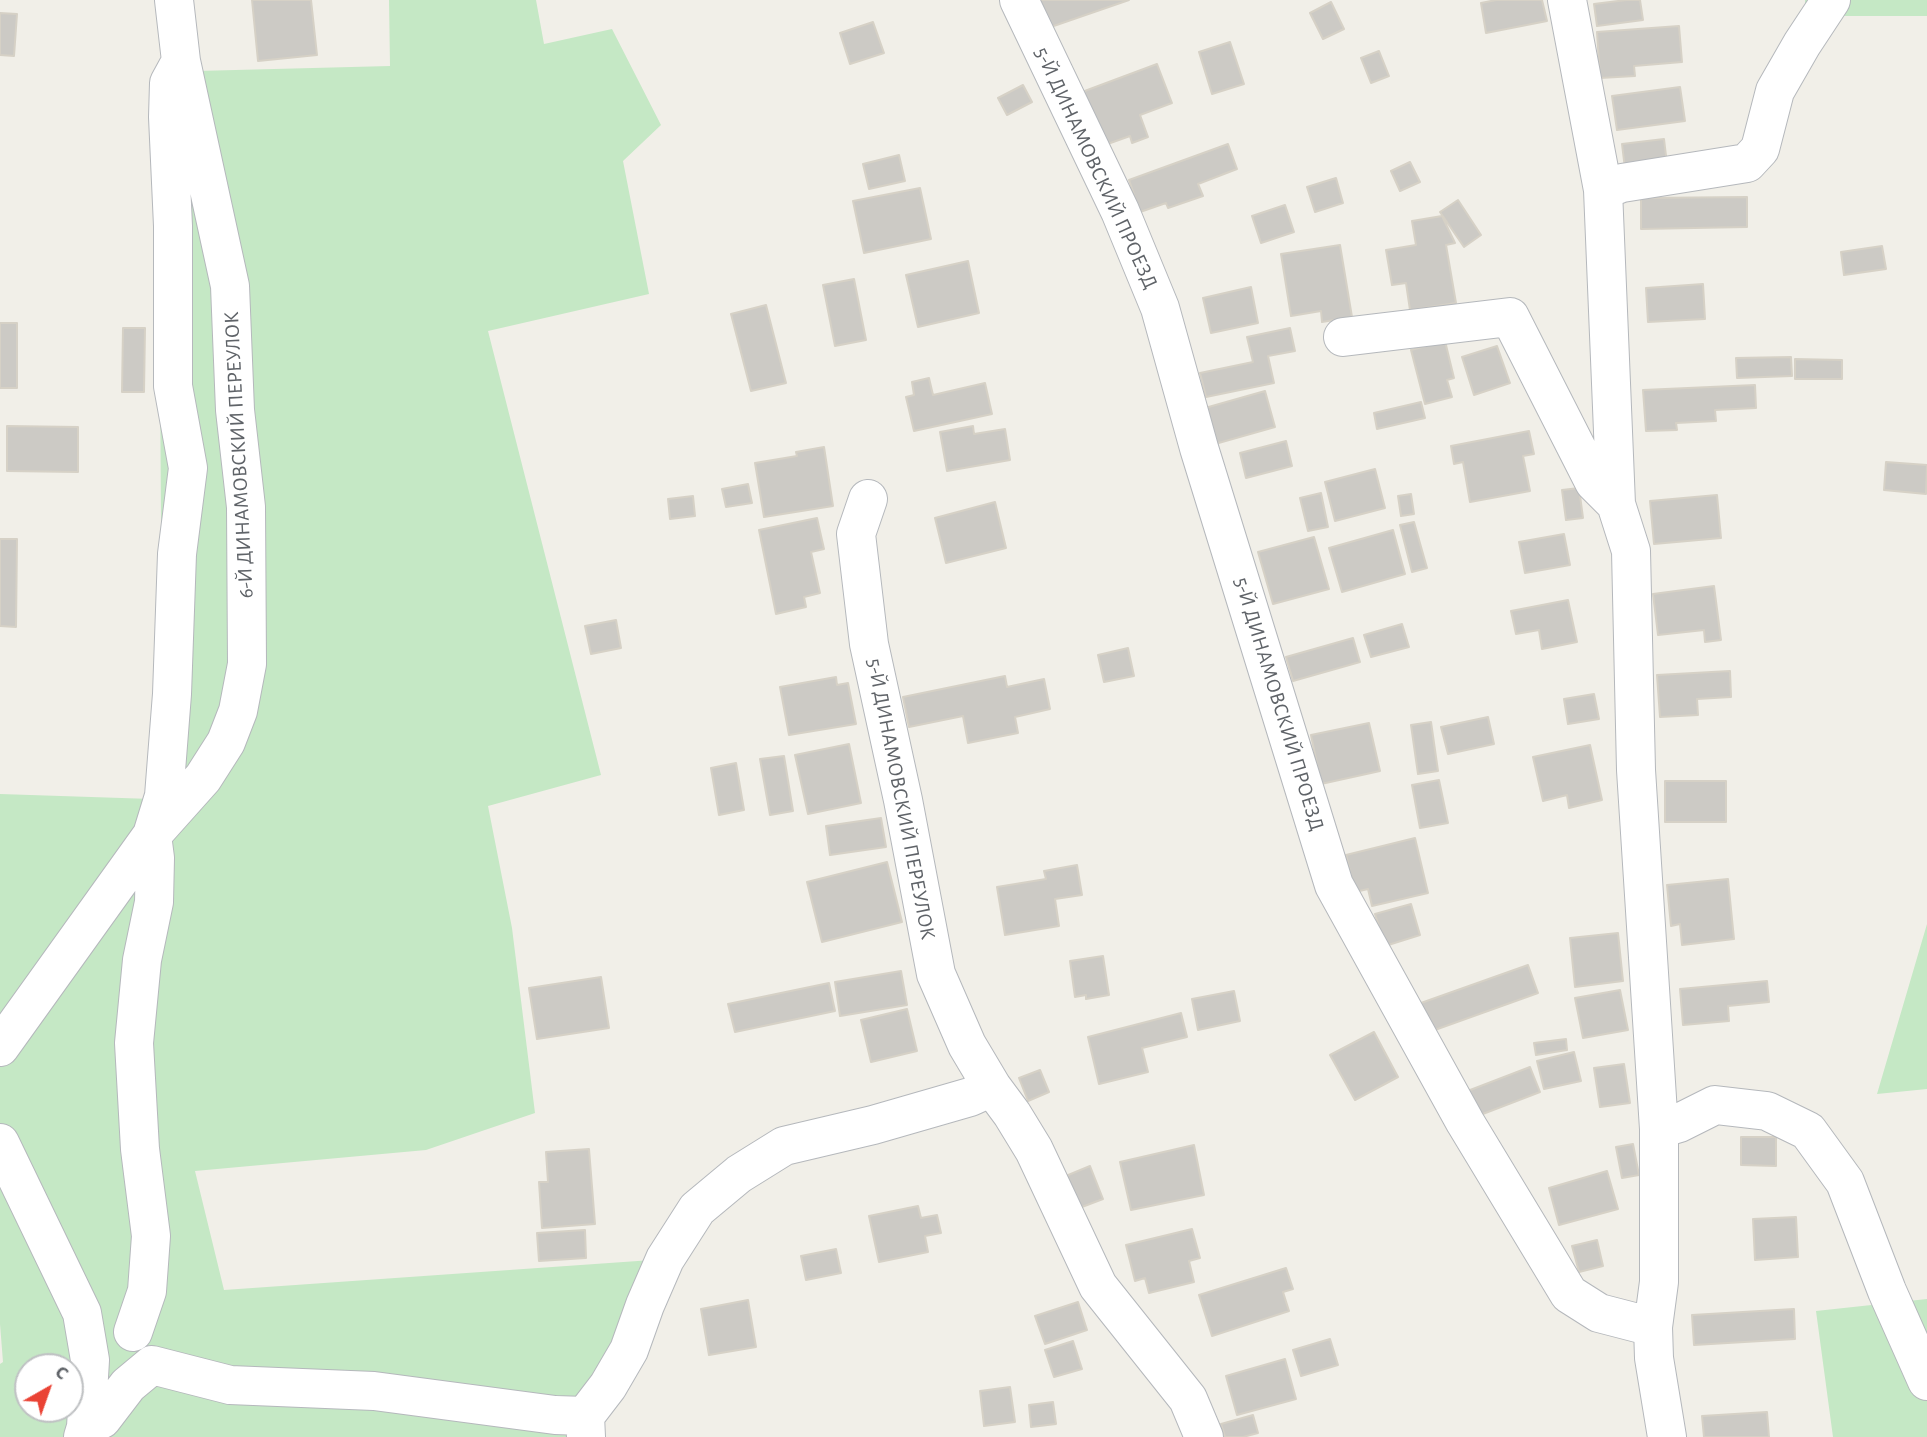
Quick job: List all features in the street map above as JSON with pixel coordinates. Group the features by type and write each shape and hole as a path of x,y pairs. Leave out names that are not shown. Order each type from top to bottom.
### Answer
{"street":[{"name":"6-Й ДИНАМОВСКИЙ ПЕРЕУЛОК","path":"0,1047 152,835 204,778 226,743 238,711 247,664 246,507 235,410 230,286 181,61 174,0"},
{"name":"5-Й ДИНАМОВСКИЙ ПРОЕЗД","path":"1019,0 1121,211 1160,308 1199,448 1334,886 1465,1122 1569,1294 1599,1313 1653,1326"},
{"path":"1567,0 1602,190 1616,504 1631,551 1636,770 1659,1129 1658,1282 1653,1326 1654,1358 1667,1437"},
{"path":"1602,190 1622,183 1747,163 1760,149 1774,91 1831,0"},
{"path":"132,1332 147,1291 151,1236 140,1149 134,1043 142,960 154,902 155,858 152,835 164,796 172,694 177,554 188,468 173,386 173,226 168,117 169,83 181,61"},
{"path":"1343,337 1510,317 1594,482 1616,504"},
{"name":"5-Й ДИНАМОВСКИЙ ПЕРЕУЛОК","path":"868,499 856,534 869,644 903,800 936,974 967,1045 1034,1150 1098,1286 1188,1399 1204,1437"},
{"path":"82,1313 99,1312 132,1332 152,1365 230,1385 374,1391 555,1415 585,1427 629,1350 665,1259 696,1209 739,1174 784,1146 873,1125 970,1097 992,1087"},
{"path":"1659,1129 1679,1123 1715,1105 1767,1111 1808,1131 1845,1182 1887,1291 1927,1381"},
{"path":"0,1143 82,1313 90,1360 85,1432"},
{"path":"85,1432 102,1419 128,1385 152,1365"}],"green space":[{"path":"389,0 536,0 544,44 612,29 661,125 623,161 649,294 488,331 601,775 488,806 512,928 535,1113 426,1150 195,1171 224,1290 652,1260 575,1437 0,1437 0,1364 3,1362 0,1324 0,794 152,799 162,669 158,72 390,66"},
{"path":"1805,0 1927,0 1927,16 1805,16"},
{"path":"1927,924 1927,1089 1877,1094"},
{"path":"1927,1299 1927,1437 1833,1437 1816,1311"}],"building":[{"path":"252,0 311,0 317,55 258,61"},
{"path":"1035,0 1129,0 1045,29"},
{"path":"1496,0 1542,0 1547,21 1486,33 1481,3"},
{"path":"1640,0 1643,20 1597,26 1594,4"},
{"path":"1331,2 1344,29 1323,39 1310,13"},
{"path":"0,13 17,14 14,56 0,55"},
{"path":"873,22 884,53 850,64 840,33"},
{"path":"1679,26 1682,62 1634,66 1635,76 1600,78 1597,32"},
{"path":"1230,42 1244,84 1212,94 1199,52"},
{"path":"1379,51 1389,76 1371,83 1361,58"},
{"path":"1157,64 1172,103 1140,115 1148,137 1132,143 1130,136 1102,146 1082,92"},
{"path":"1023,85 1032,102 1007,115 998,98"},
{"path":"1680,87 1685,121 1617,130 1612,96"},
{"path":"1664,139 1667,164 1625,169 1622,144"},
{"path":"1228,144 1237,169 1198,184 1203,196 1168,208 1166,203 1140,212 1129,180"},
{"path":"899,155 905,181 869,189 863,164"},
{"path":"1410,162 1420,182 1400,191 1391,171"},
{"path":"1336,178 1343,203 1315,212 1307,187"},
{"path":"920,188 931,239 864,253 853,201"},
{"path":"1747,197 1747,227 1641,229 1641,198"},
{"path":"1458,200 1481,235 1464,247 1440,212"},
{"path":"1285,205 1294,232 1261,243 1252,216"},
{"path":"1442,216 1455,243 1446,245 1456,303 1410,310 1406,283 1392,285 1386,250 1416,245 1412,221"},
{"path":"1340,245 1352,317 1322,322 1321,311 1291,316 1281,254"},
{"path":"1882,246 1886,269 1844,275 1841,252"},
{"path":"968,261 979,313 918,327 906,275"},
{"path":"854,279 866,340 835,346 823,285"},
{"path":"1703,284 1705,319 1648,322 1646,288"},
{"path":"1251,287 1258,323 1211,333 1203,298"},
{"path":"766,305 786,383 751,391 731,314"},
{"path":"0,323 17,323 17,388 0,388"},
{"path":"123,328 145,328 144,392 122,392"},
{"path":"1290,328 1295,351 1268,356 1274,383 1206,397 1200,373 1253,362 1247,337"},
{"path":"1445,341 1454,378 1447,380 1452,397 1425,404 1411,350"},
{"path":"1497,346 1510,383 1474,395 1462,357"},
{"path":"1791,357 1792,376 1737,378 1736,358"},
{"path":"1795,359 1842,360 1842,379 1795,379"},
{"path":"929,378 933,395 985,383 992,414 914,431 906,397 914,395 912,382"},
{"path":"1755,385 1756,408 1715,410 1716,421 1676,423 1677,430 1646,431 1643,390"},
{"path":"1265,391 1275,427 1215,444 1205,408"},
{"path":"1421,402 1425,418 1377,429 1374,413"},
{"path":"7,426 78,427 78,472 7,471"},
{"path":"973,426 974,434 1005,429 1010,460 947,471 940,432"},
{"path":"1529,431 1534,454 1523,456 1530,491 1470,502 1463,462 1454,464 1451,446"},
{"path":"1286,441 1292,466 1246,478 1240,453"},
{"path":"824,447 833,506 764,517 755,463 797,456 796,452"},
{"path":"1886,462 1927,465 1926,494 1884,490"},
{"path":"1375,469 1385,508 1335,521 1325,482"},
{"path":"748,484 752,503 726,507 722,489"},
{"path":"1579,488 1583,518 1566,520 1562,490"},
{"path":"1321,493 1328,527 1308,531 1300,498"},
{"path":"1411,494 1414,514 1401,516 1398,496"},
{"path":"1717,495 1721,538 1654,544 1650,501"},
{"path":"693,496 695,516 670,519 668,499"},
{"path":"995,502 1006,548 946,563 935,518"},
{"path":"817,518 824,549 811,552 820,593 804,597 806,607 776,614 759,530"},
{"path":"1414,522 1427,568 1412,572 1400,525"},
{"path":"1393,530 1405,574 1342,592 1329,548"},
{"path":"1564,534 1570,565 1525,573 1519,542"},
{"path":"1314,537 1329,589 1273,604 1258,552"},
{"path":"0,539 17,539 16,627 0,626"},
{"path":"1714,586 1721,640 1705,642 1704,630 1658,635 1653,594"},
{"path":"1568,600 1577,642 1542,649 1539,630 1516,634 1511,611"},
{"path":"616,620 621,648 591,654 585,626"},
{"path":"1402,624 1409,647 1371,657 1364,635"},
{"path":"1353,638 1360,662 1293,681 1286,657"},
{"path":"1128,648 1134,676 1104,682 1098,655"},
{"path":"1730,671 1731,697 1697,699 1698,715 1660,717 1657,675"},
{"path":"1005,676 1007,687 1044,679 1050,709 1015,717 1018,733 968,743 963,716 909,727 903,697"},
{"path":"836,677 837,685 848,683 856,724 789,735 780,687"},
{"path":"1594,694 1599,719 1568,724 1564,699"},
{"path":"1488,717 1494,744 1448,754 1441,727"},
{"path":"1431,722 1438,771 1418,774 1411,725"},
{"path":"1369,723 1380,771 1321,784 1311,735"},
{"path":"849,744 861,803 808,814 795,755"},
{"path":"1590,745 1602,800 1569,808 1567,795 1543,801 1533,757"},
{"path":"784,756 793,811 770,815 760,759"},
{"path":"736,763 744,810 719,815 711,768"},
{"path":"1439,780 1448,823 1420,828 1412,785"},
{"path":"1665,781 1726,781 1726,822 1665,822"},
{"path":"881,818 886,847 830,855 826,826"},
{"path":"1415,838 1428,893 1372,906 1368,889 1355,892 1346,855"},
{"path":"887,862 902,922 822,942 807,882"},
{"path":"1077,865 1082,895 1055,899 1059,926 1005,935 997,887 1046,879 1044,871"},
{"path":"1728,879 1734,939 1682,945 1680,924 1671,926 1667,885"},
{"path":"1411,904 1420,935 1385,946 1375,914"},
{"path":"1618,933 1623,981 1575,987 1570,938"},
{"path":"1103,956 1109,995 1086,999 1086,995 1075,997 1070,961"},
{"path":"1528,965 1538,993 1432,1031 1421,1003"},
{"path":"901,971 907,1005 840,1016 835,982"},
{"path":"601,977 609,1028 537,1039 529,988"},
{"path":"1767,981 1769,1002 1728,1006 1729,1021 1683,1025 1680,989"},
{"path":"829,983 835,1011 735,1032 728,1004"},
{"path":"1620,990 1628,1030 1583,1038 1575,998"},
{"path":"1234,991 1240,1021 1198,1030 1192,999"},
{"path":"907,1009 917,1051 871,1062 861,1020"},
{"path":"1181,1013 1187,1037 1142,1048 1148,1072 1099,1084 1088,1037"},
{"path":"1374,1032 1398,1077 1355,1100 1330,1055"},
{"path":"1566,1039 1567,1050 1536,1055 1534,1043"},
{"path":"1574,1052 1581,1081 1544,1089 1537,1061"},
{"path":"1624,1064 1630,1103 1600,1107 1594,1068"},
{"path":"1530,1067 1540,1092 1475,1117 1465,1092"},
{"path":"1040,1070 1049,1092 1028,1101 1019,1078"},
{"path":"1741,1137 1776,1137 1776,1166 1741,1165"},
{"path":"1633,1144 1639,1175 1622,1178 1616,1147"},
{"path":"1194,1145 1204,1195 1131,1210 1120,1162"},
{"path":"589,1149 595,1224 542,1228 539,1182 548,1182 546,1152"},
{"path":"1090,1166 1103,1199 1074,1210 1061,1178"},
{"path":"1607,1171 1618,1209 1559,1225 1549,1188"},
{"path":"918,1206 921,1218 937,1215 941,1233 925,1236 928,1252 879,1262 869,1216"},
{"path":"1796,1217 1798,1257 1755,1260 1753,1219"},
{"path":"1192,1229 1200,1258 1189,1261 1194,1282 1149,1293 1145,1278 1135,1281 1126,1245"},
{"path":"585,1230 586,1258 539,1261 537,1233"},
{"path":"1597,1240 1603,1266 1579,1272 1572,1246"},
{"path":"836,1249 841,1273 806,1280 801,1256"},
{"path":"1286,1268 1293,1289 1283,1292 1289,1311 1212,1336 1199,1295"},
{"path":"748,1300 756,1347 709,1355 701,1309"},
{"path":"1078,1302 1087,1330 1045,1344 1035,1316"},
{"path":"1794,1309 1795,1339 1694,1345 1692,1315"},
{"path":"1330,1339 1338,1365 1301,1376 1293,1350"},
{"path":"1073,1341 1082,1369 1054,1377 1045,1350"},
{"path":"1285,1359 1296,1399 1237,1415 1226,1376"},
{"path":"1010,1387 1015,1422 984,1426 980,1391"},
{"path":"1053,1402 1056,1424 1031,1427 1029,1405"},
{"path":"1767,1412 1769,1437 1704,1437 1702,1416"},
{"path":"1253,1415 1258,1433 1243,1437 1225,1437 1221,1424"}]}
